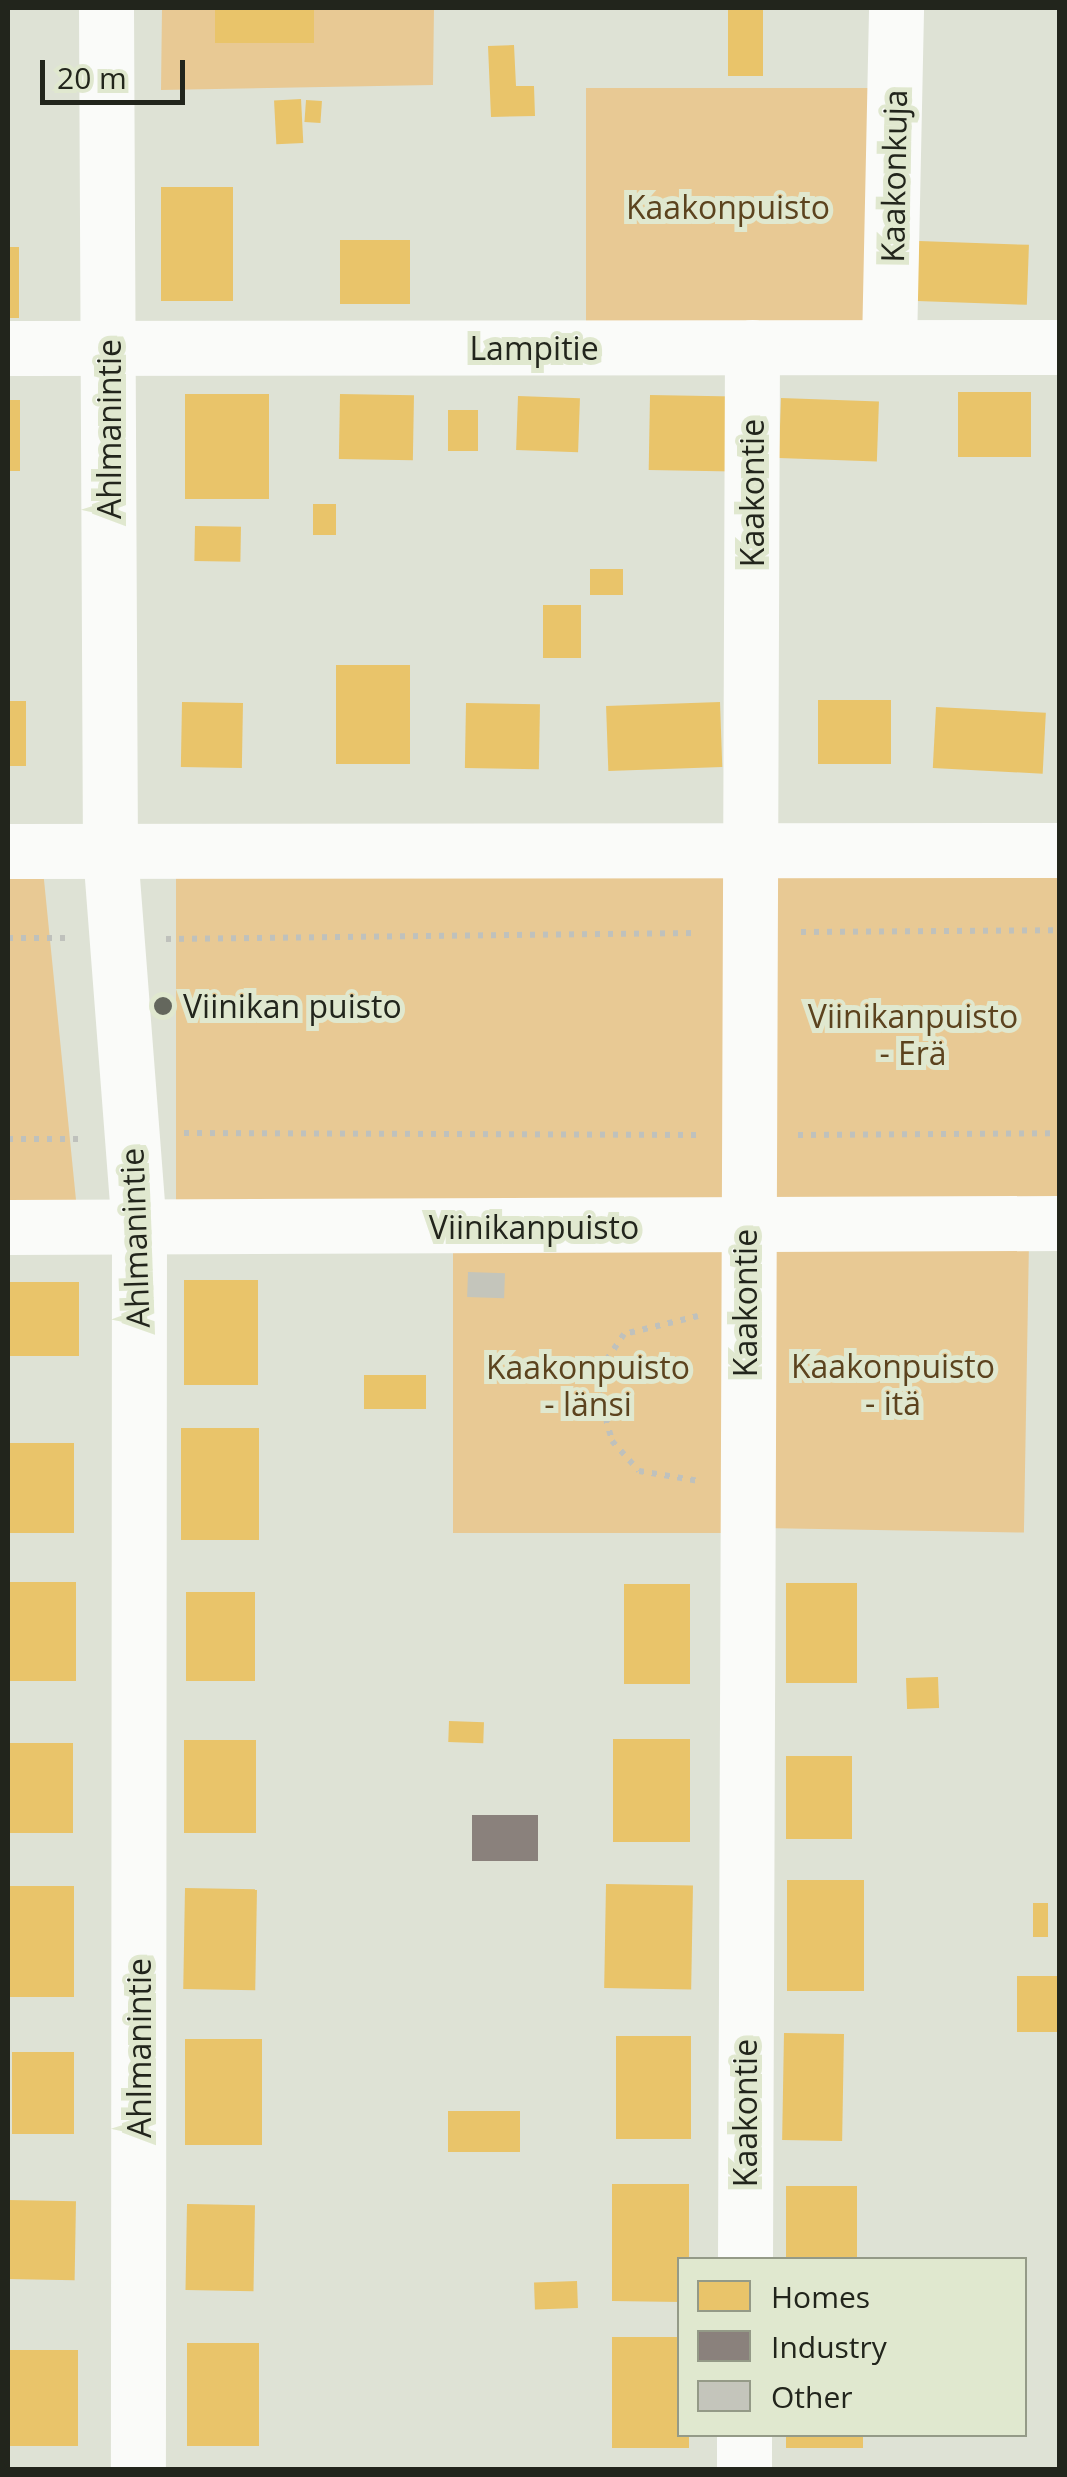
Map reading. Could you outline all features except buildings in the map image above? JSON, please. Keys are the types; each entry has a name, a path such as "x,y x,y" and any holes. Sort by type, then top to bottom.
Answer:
{"street":[{"name":"Ahlmanintie","path":"106,8 110,852 139,1228 138,2470"},
{"name":"Kaakonkuja","path":"889,344 896,8"},
{"name":"Lampitie","path":"8,348 889,344 1060,348"},
{"name":"Kaakontie","path":"744,2257 745,1135 751,851 752,347"},
{"path":"8,850 1060,850"},
{"name":"Viinikanpuisto","path":"8,1227 1060,1223"},
{"path":"744,2437 744,2470"}],"path":[{"path":"8,938 1060,930"},
{"path":"8,1139 216,1129 1060,1134"},
{"path":"745,1312 668,1319 624,1334 608,1358 599,1394 612,1441 640,1471 674,1481 745,1481"}],"green space":[{"path":"162,8 215,8 215,43 314,42 314,8 434,8 433,85 161,90"},
{"name":"Kaakonpuisto","path":"586,88 870,88 870,326 586,326"},
{"path":"8,870 43,870 76,1200 8,1200"},
{"path":"176,872 729,872 729,1200 176,1200"},
{"name":"Viinikanpuisto - Erä","path":"766,872 1059,872 1059,1199 766,1199"},
{"name":"Kaakonpuisto - länsi","path":"453,1239 722,1239 722,1533 453,1533"},
{"name":"Kaakonpuisto - itä","path":"762,1239 1029,1244 1024,1533 757,1528"}],"place":[{"name":"Viinikan puisto","path":"163,1006"}]}
